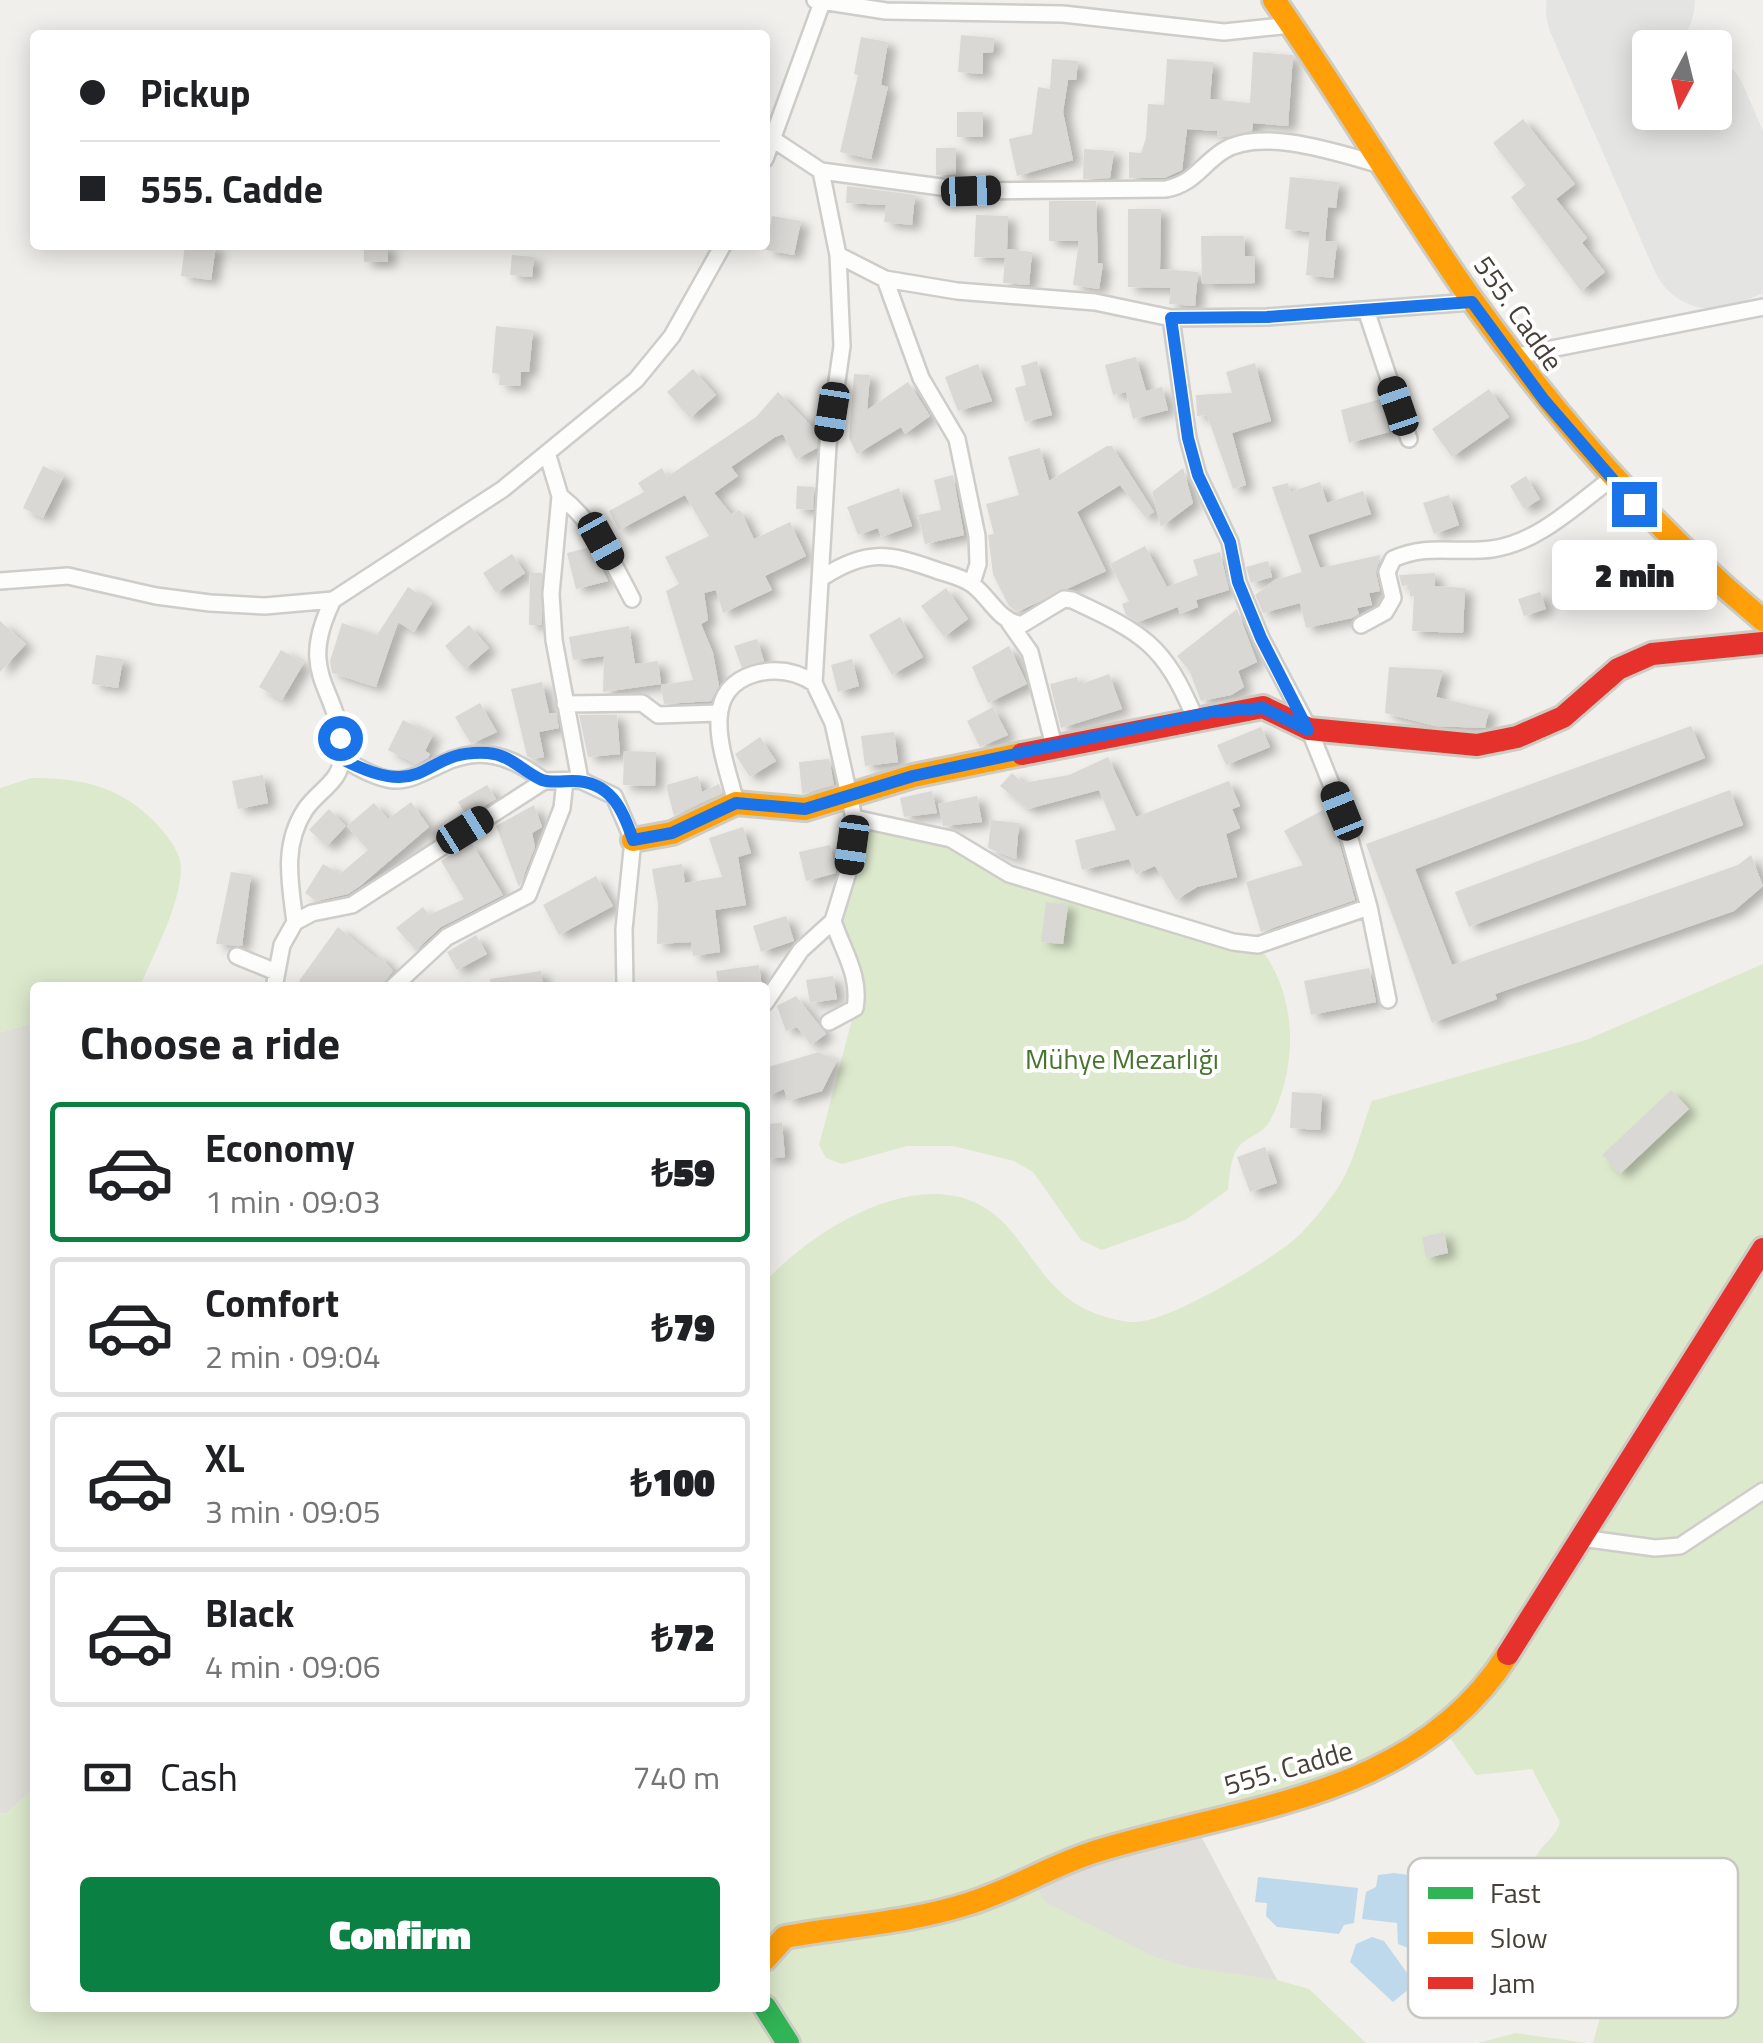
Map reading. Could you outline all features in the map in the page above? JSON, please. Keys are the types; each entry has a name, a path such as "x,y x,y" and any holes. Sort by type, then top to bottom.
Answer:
{"street":[{"name":"555. Cadde","path":"1274,0 1511,356 1611,480 1672,541 1763,620"},
{"path":"770,148 820,1 886,11 1063,14 1224,32 1292,25"},
{"path":"774,140 821,171 971,191 1166,189 1202,174 1224,150 1254,142 1316,148 1382,165"},
{"path":"814,682 828,445 842,346 838,255 821,171"},
{"path":"3,575 68,576 156,596 210,603 265,606 333,600 548,456 636,380 672,336 720,250"},
{"path":"838,255 886,279 957,291 1096,302 1171,318 1472,302"},
{"path":"886,279 922,378 957,439 977,536 978,564 972,584"},
{"path":"1511,356 1763,307"},
{"path":"1366,310 1409,438"},
{"path":"1171,318 1188,438 1198,475 1230,542 1238,582 1261,638 1308,730 1342,811 1370,908 1388,1000"},
{"path":"398,982 448,936 528,895 573,781 551,594 560,496 548,456"},
{"path":"1361,625 1386,612 1393,598 1388,572 1393,559 1415,550 1489,550 1522,542 1611,480"},
{"path":"560,496 580,512 601,541 632,599"},
{"path":"823,577 849,561 874,554 905,559 972,584 1009,622 1030,652 1054,746"},
{"path":"1009,622 1021,625 1035,620 1064,599 1095,610 1160,651 1175,671 1195,718"},
{"path":"295,922 288,857 296,828 307,807 333,783 342,759 332,706 317,672 320,626 333,600"},
{"path":"850,809 913,776 1195,718 1263,708 1308,730 1477,745 1504,740 1562,717 1618,670 1652,654 1763,644"},
{"path":"736,803 720,742 718,713 726,692 741,678 780,671 802,674 814,682 834,722 850,809 848,872 833,922 801,950 770,996"},
{"path":"564,704 648,704 658,715 718,713"},
{"path":"342,759 394,780 422,775 460,756 485,753 507,757 544,781"},
{"path":"237,956 275,980 282,945 295,922 312,913 352,905 544,781 573,781 614,796 633,840 624,929 625,982"},
{"path":"633,840 672,833 736,803 850,809 951,840 1009,874 1233,942 1258,945 1370,908"},
{"path":"829,1022 854,1008 858,993 854,970 833,922"},
{"name":"555. Cadde","path":"770,1954 785,1938 967,1905 1091,1852 1321,1794 1389,1767 1431,1742 1465,1713 1505,1660 1763,1249"},
{"path":"1580,1538 1655,1548 1680,1546 1763,1492"},
{"path":"768,2012 788,2043"}],"shaded area":[{"path":"30,1024 30,1792 6,1814 0,1813 0,1032"},
{"path":"1195,1825 1277,1980 1188,1967 1155,1957 1045,1902 1031,1878"}],"green space":[{"path":"31,778 69,780 103,788 148,815 175,848 181,864 171,915 142,982 30,982 30,1024 0,1032 0,788"},
{"name":"Mühye Mezarlığı","path":"854,818 951,839 987,864 1258,945 1281,985 1290,1030 1289,1054 1286,1077 1270,1121 1237,1149 1228,1190 1185,1220 1102,1250 1081,1240 1033,1172 1014,1161 953,1146 907,1146 842,1164 826,1158 819,1145 855,1008 833,921"},
{"path":"1763,964 1763,2043 1593,2043 1600,2018 1738,2018 1738,1858 1536,1858 1560,1822 1532,1769 1476,1775 1445,1731 1431,1742 1195,1825 1277,1980 1309,1989 1366,2043 0,2043 0,1813 6,1814 30,1792 30,2012 770,2012 770,1277 814,1239 845,1220 911,1196 944,1194 975,1202 1003,1222 1049,1281 1071,1301 1117,1320 1153,1319 1237,1278 1303,1232 1341,1182 1372,1101 1586,1040"},
{"path":"1516,2033 1587,2043 1478,2043"}],"water":[{"path":"1378,1875 1408,1875 1408,1948 1398,1944 1397,1923 1362,1919 1366,1892 1376,1887"},
{"path":"1258,1877 1358,1888 1354,1923 1344,1925 1339,1934 1277,1927 1266,1916 1267,1903 1255,1902"},
{"path":"1372,1937 1384,1941 1408,1974 1408,1990 1393,2002 1350,1962 1356,1944"}],"building":[{"path":"961,35 994,38 993,52 983,53 983,74 958,72"},
{"path":"861,37 888,42 881,85 888,87 871,159 840,152 858,75 854,74"},
{"path":"1253,52 1293,55 1288,126 1253,123 1252,131 1227,137 1217,136 1217,131 1187,129 1182,170 1164,178 1129,178 1129,152 1141,153 1146,138 1148,104 1164,105 1167,59 1213,62 1210,99 1250,103"},
{"path":"1052,59 1078,61 1076,80 1068,80 1063,112 1073,160 1017,176 1009,139 1032,134 1038,87 1050,89"},
{"path":"957,112 983,112 983,137 957,137"},
{"path":"1523,119 1575,184 1556,199 1587,238 1582,243 1605,272 1581,291 1511,197 1526,185 1493,143"},
{"path":"936,148 956,148 956,174 936,175"},
{"path":"1084,149 1114,151 1110,178 1083,179"},
{"path":"1290,177 1339,182 1336,208 1328,207 1325,241 1337,242 1333,278 1306,275 1310,232 1285,229"},
{"path":"847,186 915,195 912,225 884,222 886,205 846,203"},
{"path":"1049,201 1096,201 1098,263 1103,264 1099,289 1073,285 1079,241 1049,241"},
{"path":"1128,209 1161,209 1160,269 1198,272 1195,306 1169,304 1171,288 1128,287"},
{"path":"976,215 1008,216 1007,249 1032,252 1029,285 1003,283 1005,258 974,257"},
{"path":"772,216 801,221 794,255 766,250 770,250"},
{"path":"1201,236 1244,236 1245,256 1254,256 1255,283 1202,284"},
{"path":"184,250 215,250 211,280 181,276"},
{"path":"364,250 388,250 388,262 364,262"},
{"path":"512,255 534,257 532,277 510,275"},
{"path":"496,326 533,330 529,372 521,372 520,386 499,385 500,374 492,373"},
{"path":"1136,357 1146,391 1162,387 1168,410 1133,419 1126,392 1113,395 1105,365"},
{"path":"1037,361 1052,415 1025,422 1015,388 1026,385 1021,366"},
{"path":"1255,363 1271,421 1232,433 1246,485 1233,489 1207,415 1197,416 1196,395 1232,393 1226,372"},
{"path":"978,364 992,401 958,411 945,377"},
{"path":"693,369 716,395 690,418 667,392"},
{"path":"854,374 870,375 867,410 908,382 930,416 905,434 901,427 857,454 849,438"},
{"path":"1489,389 1509,417 1452,457 1432,429"},
{"path":"778,392 816,431 819,429 817,448 796,459 783,434 775,437 731,467 738,476 714,493 731,514 740,510 754,539 790,522 806,556 765,576 772,590 723,613 716,590 704,593 708,620 701,624 713,653 719,686 711,701 664,704 661,685 693,680 666,591 679,584 665,557 709,536 685,495 619,530 609,511 644,492 638,483 662,468 667,477 756,417"},
{"path":"1381,399 1389,432 1349,443 1341,410"},
{"path":"1112,446 1154,512 1145,517 1120,485 1077,512 1106,571 1017,612 1009,606 993,574 988,535 994,534 986,504 1019,495 1008,457 1040,448 1049,481"},
{"path":"43,466 64,476 43,518 23,508"},
{"path":"1183,468 1193,503 1161,527 1152,492"},
{"path":"953,475 964,535 925,544 918,515 941,510 934,480"},
{"path":"1526,476 1540,499 1524,509 1510,486"},
{"path":"1320,482 1327,503 1363,491 1371,514 1308,535 1320,568 1380,555 1376,573 1380,591 1369,593 1372,605 1357,608 1359,614 1352,618 1306,628 1300,603 1263,613 1255,595 1275,580 1302,572 1272,487 1288,483 1290,492"},
{"path":"797,486 814,487 813,510 796,509"},
{"path":"899,488 912,526 881,537 878,528 858,535 847,507"},
{"path":"1449,495 1459,525 1434,534 1423,503"},
{"path":"1145,546 1167,587 1198,575 1193,560 1220,552 1229,590 1196,600 1198,607 1180,614 1178,607 1138,622 1126,615 1122,604 1129,601 1110,564"},
{"path":"591,547 608,581 576,589 567,553"},
{"path":"512,554 525,573 496,593 483,573"},
{"path":"1268,561 1272,577 1251,583 1246,567"},
{"path":"530,573 542,573 542,625 529,625"},
{"path":"1435,573 1435,586 1465,588 1463,633 1412,631 1414,596 1410,596 1409,585 1402,586 1399,575"},
{"path":"408,587 432,603 414,632 398,622 376,687 332,673 330,661 342,623 377,635"},
{"path":"946,588 968,619 944,637 921,606"},
{"path":"1540,592 1546,609 1524,616 1518,599"},
{"path":"1237,609 1257,662 1238,671 1244,687 1231,695 1201,701 1189,670 1177,656"},
{"path":"900,617 923,657 892,675 869,635"},
{"path":"0,621 26,644 0,672"},
{"path":"469,625 489,648 465,669 445,646"},
{"path":"629,626 635,664 658,661 661,684 603,692 604,656 573,660 569,637"},
{"path":"757,639 764,661 742,668 734,646"},
{"path":"1009,646 1027,684 988,703 972,667"},
{"path":"281,650 304,663 282,700 259,687"},
{"path":"96,655 123,659 118,688 92,684"},
{"path":"852,659 859,686 838,692 831,665"},
{"path":"1389,667 1443,670 1436,697 1489,710 1485,728 1435,726 1385,713"},
{"path":"1109,674 1122,709 1061,728 1050,684 1077,677 1079,685"},
{"path":"542,682 549,713 556,713 559,728 539,732 544,757 532,759 527,756 511,689"},
{"path":"480,703 497,732 471,744 455,717"},
{"path":"993,707 1008,735 980,747 967,721"},
{"path":"579,715 617,715 620,754 588,757"},
{"path":"403,720 433,735 425,751 430,754 428,758 416,764 388,750"},
{"path":"1691,726 1705,758 1415,869 1452,965 1738,865 1751,855 1763,886 1734,911 1495,994 1497,999 1432,1023 1366,844"},
{"path":"1261,727 1270,747 1226,765 1217,745"},
{"path":"894,732 898,762 865,766 861,736"},
{"path":"760,737 776,761 750,777 735,754"},
{"path":"624,751 656,752 655,786 623,785"},
{"path":"1108,757 1136,817 1229,781 1240,806 1232,809 1240,828 1226,834 1237,877 1197,887 1176,900 1155,866 1136,874 1129,859 1082,870 1075,840 1116,830 1099,790 1028,809 1000,786 1012,773 1023,783 1069,775"},
{"path":"829,759 834,785 802,794 799,762"},
{"path":"263,775 268,803 238,809 232,781"},
{"path":"698,776 702,792 719,784 722,793 674,816 666,785"},
{"path":"487,785 496,799 467,817 458,802"},
{"path":"1730,790 1743,825 1469,927 1455,892"},
{"path":"932,791 937,813 904,817 900,798"},
{"path":"977,796 982,822 943,826 938,804"},
{"path":"411,802 429,827 348,894 316,901 305,893 323,864 340,874 368,850 347,826 374,803 388,819"},
{"path":"534,805 542,827 532,833 535,847 519,887 496,826"},
{"path":"329,809 346,826 327,846 309,830"},
{"path":"1323,810 1337,835 1355,900 1261,932 1246,882 1303,865 1284,831"},
{"path":"991,820 1019,823 1016,859 988,848"},
{"path":"743,827 751,853 738,857 746,905 715,910 720,952 693,956 691,942 657,944 658,904 652,869 682,864 685,883 722,877 709,838"},
{"path":"471,842 503,895 441,927 416,950 396,928 423,907 429,915 464,899 441,861"},
{"path":"830,845 836,873 806,881 799,852"},
{"path":"231,872 251,875 242,946 216,944"},
{"path":"596,876 613,906 559,935 543,905"},
{"path":"1046,902 1068,905 1063,944 1041,942"},
{"path":"786,916 794,941 761,952 753,926"},
{"path":"338,927 376,958 379,955 393,971 385,982 299,981"},
{"path":"476,935 487,954 457,970 447,952"},
{"path":"759,965 761,982 718,982 716,971"},
{"path":"1369,968 1376,1002 1311,1015 1304,981"},
{"path":"541,971 542,982 490,982 490,979"},
{"path":"833,976 837,999 810,1003 806,980"},
{"path":"796,996 826,1034 811,1045 797,1027 786,1031 777,1006"},
{"path":"819,1052 837,1061 822,1091 788,1101 784,1089 770,1095 770,1067"},
{"path":"1671,1090 1689,1109 1620,1174 1602,1155"},
{"path":"1292,1092 1322,1094 1320,1130 1290,1128"},
{"path":"782,1123 785,1157 770,1158 770,1124"},
{"path":"1265,1147 1277,1183 1250,1192 1237,1157"},
{"path":"1444,1232 1448,1253 1426,1258 1422,1237"}],"runway":[{"path":"1631,0 1610,9 1632,60"},
{"path":"1663,130 1713,245 1738,234 1693,130"}],"traffic: fast":[{"path":"768,2012 788,2043"}],"traffic: slow":[{"path":"1274,0 1442,257 1534,382 1642,507 1763,620"},
{"path":"633,840 672,833 736,803 805,809 913,776 1022,754"},
{"path":"770,1954 785,1937 942,1911 981,1900 1097,1851 1324,1790 1377,1768 1426,1739 1470,1702 1508,1654"}],"traffic: jam":[{"path":"1022,754 1263,707 1309,729 1477,745 1517,737 1563,717 1618,669 1652,654 1763,643"},
{"path":"1508,1654 1763,1249"}],"route":[{"path":"340,738 342,759 373,775 394,780 422,775 460,756 485,753 507,757 544,781 580,780 598,786 614,796 633,840 672,833 736,803 805,809 846,800 913,776 1212,712 1263,708 1285,715 1308,730 1261,638 1238,582 1230,542 1198,475 1188,438 1171,318 1267,317 1472,302 1544,400 1634,504"}]}
